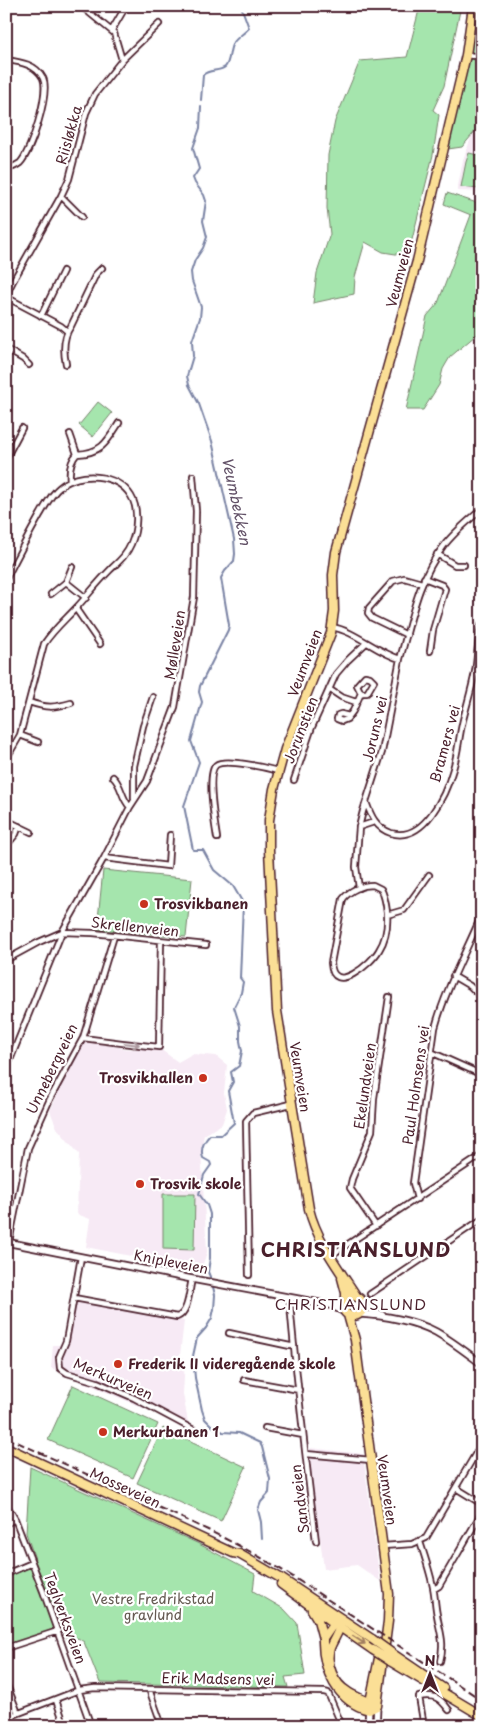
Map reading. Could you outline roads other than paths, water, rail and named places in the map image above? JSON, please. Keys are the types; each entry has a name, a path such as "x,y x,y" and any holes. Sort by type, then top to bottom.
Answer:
{"main road":[{"name":"Veumveien","path":"357,1297 330,1256 311,1218 277,1011 269,850 270,808 278,771 294,726 326,649 332,627 334,566 338,543 408,295 442,161 466,55 473,6"},
{"name":"Veumveien","path":"340,1271 345,1286 345,1301"},
{"path":"350,1297 357,1297 361,1299 364,1305 359,1315 347,1314 345,1301 350,1297"},
{"name":"Veumveien","path":"347,1314 355,1340 383,1546 389,1603 384,1643"},
{"name":"Veumveien","path":"355,1340 359,1315"},
{"name":"Mosseveien","path":"6,1447 233,1553 239,1554 282,1579 372,1639 392,1658"},
{"name":"Mosseveien","path":"233,1553 236,1557 279,1582 341,1629 373,1650 392,1658"},
{"path":"309,1606 318,1620 323,1639 325,1664 333,1682 348,1700 361,1708 372,1706"},
{"path":"323,1639 334,1623 341,1619 341,1629 330,1650 329,1666 342,1688 372,1706"},
{"path":"356,1696 366,1691 374,1676 384,1643"},
{"path":"372,1706 384,1643"},
{"path":"392,1658 476,1710 480,1715"},
{"path":"372,1706 374,1676"}],"street":[{"path":"81,6 112,30 116,37 122,60"},
{"path":"112,30 126,6"},
{"name":"Riisløkka","path":"6,296 61,196 74,162 83,123 90,103 99,88 122,60 159,24"},
{"path":"466,55 482,57"},
{"path":"6,60 20,62 34,68 43,79 45,92 36,127 24,158 17,165 6,169"},
{"path":"61,196 82,217"},
{"path":"66,364 63,350 67,331 96,274 102,268"},
{"path":"41,316 63,270"},
{"path":"6,296 67,331"},
{"path":"6,349 24,359 29,365"},
{"path":"70,480 72,464 77,454 98,450 106,444 120,423"},
{"path":"6,458 22,428"},
{"path":"70,434 77,454"},
{"path":"6,579 27,537 51,496 58,488 70,480 97,476 112,481 130,494 136,516 131,543 122,559 52,631 44,644 20,735 6,759"},
{"name":"Mølleveien","path":"6,1070 62,932 104,858 130,807 147,780 175,707 194,598 196,511 194,476"},
{"name":"Joruns vei","path":"359,888 356,867 362,811 382,752 400,659 423,580 438,554 449,540 482,509"},
{"path":"438,554 455,565 464,565"},
{"path":"51,594 66,582 72,567"},
{"path":"407,635 372,618 368,613 369,608 393,581 404,578 442,585 445,589 433,630 430,652"},
{"path":"66,582 86,598"},
{"path":"76,608 100,644"},
{"name":"Bramers vei","path":"374,822 385,831 397,835 414,831 425,822 443,794 456,759 475,673 482,623"},
{"path":"332,627 347,632 390,656 400,659"},
{"name":"Jorunstien","path":"294,780 306,743 340,668 366,643"},
{"name":"Jorunstien","path":"329,689 341,697 356,702"},
{"path":"349,716 361,693"},
{"path":"134,801 134,766 142,726 153,698"},
{"path":"29,702 45,707 71,703"},
{"path":"20,735 38,742"},
{"path":"217,838 211,788 215,765 229,762 278,771"},
{"path":"113,777 119,782 123,798 130,807"},
{"path":"359,827 374,822 366,802"},
{"path":"6,820 31,832"},
{"path":"6,846 16,834 19,826"},
{"path":"104,858 168,866 170,835"},
{"path":"387,915 404,910 429,875"},
{"path":"370,885 376,886 381,889 385,897 387,915 384,939 374,956 355,974 345,977 336,975 331,967 331,958 342,903 348,894 359,888 370,885"},
{"name":"Paul Holmsens vei","path":"417,1199 413,1183 431,1052 439,1012 482,914"},
{"path":"6,960 62,932"},
{"name":"Skrellenveien","path":"62,932 206,945"},
{"name":"Unnebergveien","path":"8,1242 28,1148 50,1099 83,1038 114,936"},
{"path":"83,1038 159,1047 160,941"},
{"path":"454,976 470,986 482,998"},
{"name":"Ekelundveien","path":"376,1226 350,1188 372,1132 374,1098 389,997"},
{"path":"431,1052 478,1073"},
{"path":"248,1275 246,1120 253,1113 292,1104"},
{"path":"330,1256 482,1155"},
{"path":"6,1208 15,1210"},
{"path":"370,1294 482,1219"},
{"name":"Knipleveien","path":"8,1242 330,1305 347,1314"},
{"name":"Merkurveien","path":"81,1257 66,1340 59,1357 59,1364 62,1369 134,1398 194,1430"},
{"path":"74,1298 177,1317 185,1311 192,1279"},
{"name":"Sandveien","path":"292,1299 290,1304 294,1345 316,1541"},
{"name":"Knipleveien","path":"330,1305 345,1301"},
{"path":"364,1305 386,1317"},
{"path":"359,1315 386,1317 435,1331 482,1364"},
{"path":"229,1333 290,1346 294,1345"},
{"path":"244,1380 299,1390"},
{"path":"265,1428 303,1435"},
{"path":"383,1546 420,1542 426,1538 482,1443"},
{"name":"Sandveien","path":"306,1454 371,1460"},
{"path":"456,1488 482,1504"},
{"name":"Teglverksveien","path":"6,1504 15,1519 32,1563 91,1726"},
{"path":"434,1589 439,1586 482,1512"},
{"path":"6,1524 15,1519"},
{"path":"420,1542 429,1567 443,1641 440,1661"},
{"path":"6,1574 32,1563"},
{"path":"6,1648 58,1631"},
{"path":"6,1683 18,1713"},
{"name":"Erik Madsens vei","path":"6,1718 79,1690 95,1688 324,1692 328,1693 342,1726"},
{"path":"149,1689 162,1726"},
{"path":"424,1726 419,1697 436,1697 449,1710"},
{"path":"56,1700 64,1724"},
{"path":"368,1726 372,1706"},
{"path":"372,1706 376,1726"}],"waterway":[{"name":"Veumbekken","path":"201,100 203,75 225,67 234,42 249,28 241,6"},
{"name":"Veumbekken","path":"201,106 200,128 193,148 199,169 193,178 206,201 203,221 207,237 191,272 192,281 201,307 200,318 192,341 193,356 187,376 212,441 234,539 235,554 234,561 221,578 229,625 200,686 199,692 202,702 191,741 199,762 184,806 193,850 203,850 214,870 233,886 243,903 240,978 243,982 241,993 234,1007 240,1026 242,1051 239,1066 231,1072 233,1082 228,1091 234,1123 221,1135 210,1135 202,1149 203,1158 210,1162 211,1165 204,1175 199,1194 207,1205 210,1214 210,1258 208,1272 215,1295 212,1318 197,1338 193,1356 195,1378 205,1419 212,1426 223,1432 239,1433 260,1443 262,1447 270,1479 269,1493 261,1502 258,1510 262,1539"}],"railway":[{"path":"6,1437 210,1531 253,1553 287,1573 482,1700"}],"place":[{"name":"Trosvikbanen","path":"144,904"},
{"name":"Trosvikhallen","path":"203,1078"},
{"name":"Trosvik skole","path":"140,1184"},
{"name":"Frederik II videregående skole","path":"118,1364"},
{"name":"Merkurbanen 1","path":"103,1432"}],"district":[{"name":"CHRISTIANSLUND","path":"356,1250"},
{"name":"CHRISTIANSLUND","path":"351,1305"}],"park label":[{"name":"Vestre Fredrikstad gravlund","path":"153,1608"}]}
